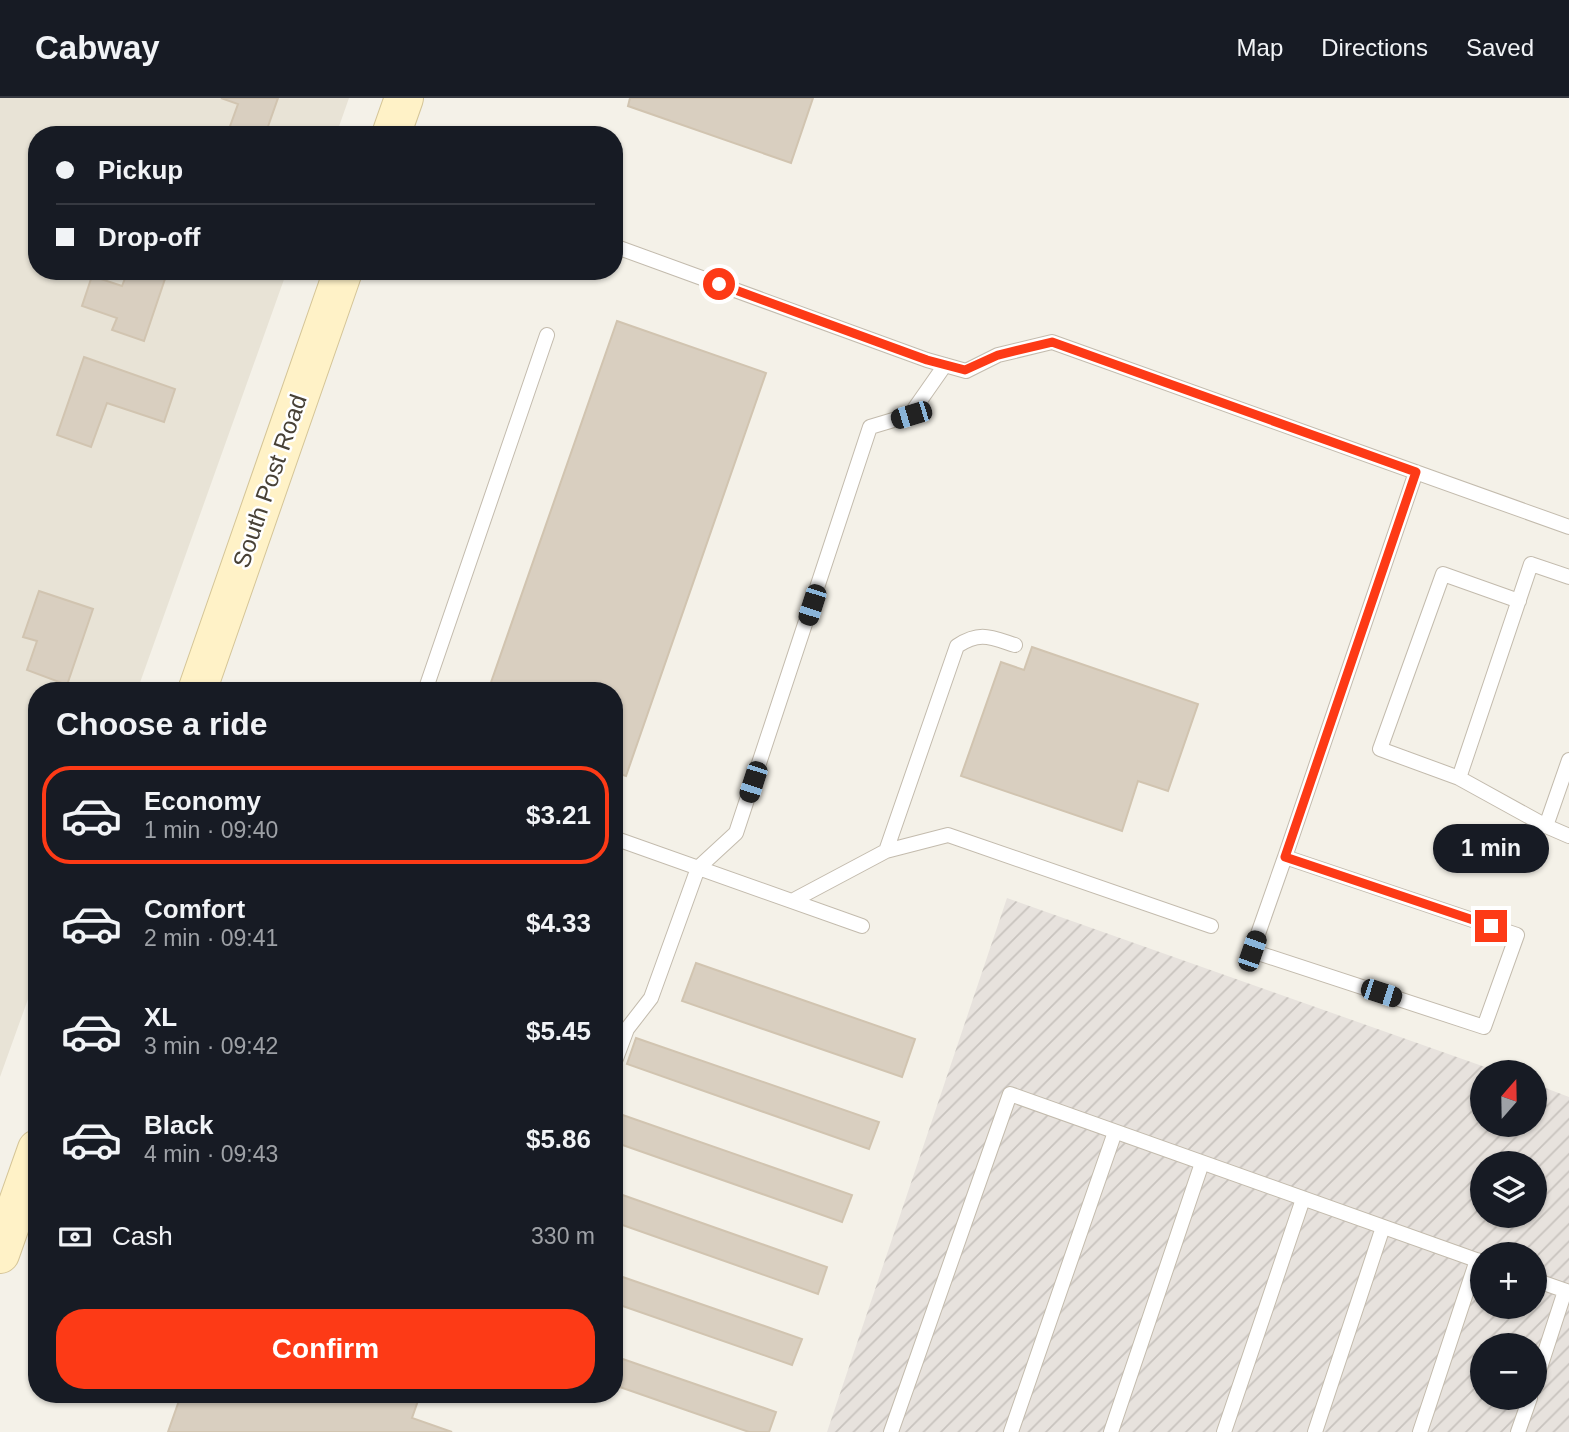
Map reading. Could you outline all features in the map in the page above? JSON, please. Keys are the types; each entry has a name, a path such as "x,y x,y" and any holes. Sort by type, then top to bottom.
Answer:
{"main road":[{"path":"394,126 404,98"},
{"name":"South Post Road","path":"200,682 340,280"},
{"path":"0,1254 28,1175"}],"lane":[{"path":"623,249 965,370 998,355 1052,342 1569,527"},
{"path":"428,682 547,335"},
{"path":"623,1040 627,1029 651,998 698,868 736,833 870,427 911,415 945,365"},
{"path":"1285,857 1517,935 1484,1027 1252,951 1416,472"},
{"path":"1459,778 1531,564 1569,577"},
{"path":"1519,601 1443,574 1380,749 1459,778 1569,836"},
{"path":"886,851 957,646 968,638 985,635 1015,645"},
{"path":"1546,825 1569,760"},
{"path":"792,901 886,851 948,835 1211,926"},
{"path":"623,841 862,926"},
{"path":"891,1432 1010,1094 1470,1257"},
{"path":"1012,1432 1115,1132"},
{"path":"1111,1432 1202,1163"},
{"path":"1224,1432 1303,1199"},
{"path":"1315,1432 1383,1227"},
{"path":"1547,1284 1567,1292 1547,1349"},
{"path":"1420,1432 1470,1290"},
{"path":"1518,1432 1526,1410"}],"shaded area":[{"path":"0,98 349,98 339,126 28,126 28,280 284,280 140,682 28,682 28,999 0,1077"},
{"path":"1007,898 1470,1062 1470,1138 1547,1138 1547,1089 1569,1097 1569,1432 827,1432"}],"building":[{"path":"221,98 278,98 268,126 230,126 238,104"},
{"path":"630,98 813,98 791,163 628,106"},
{"path":"91,280 104,280 122,286 124,280 165,280 144,341 112,330 117,318 82,306"},
{"path":"617,321 766,373 626,776 623,775 623,682 491,682"},
{"path":"84,357 175,389 164,422 107,403 91,447 57,435"},
{"path":"39,591 93,609 68,682 59,682 27,670 37,641 23,637"},
{"path":"1032,647 1198,704 1168,791 1138,781 1122,831 961,776 1001,662 1024,670"},
{"path":"696,963 915,1039 902,1077 682,1001"},
{"path":"636,1038 879,1122 869,1149 627,1064"},
{"path":"623,1115 852,1195 842,1222 623,1145"},
{"path":"623,1195 827,1267 818,1294 623,1225"},
{"path":"623,1277 802,1339 792,1365 623,1306"},
{"path":"623,1359 776,1412 769,1432 749,1432 623,1388"},
{"path":"178,1403 417,1403 412,1418 452,1432 168,1432"}],"route":[{"path":"719,284 927,360 965,370 998,355 1052,342 1416,472 1285,857 1491,926"}]}
